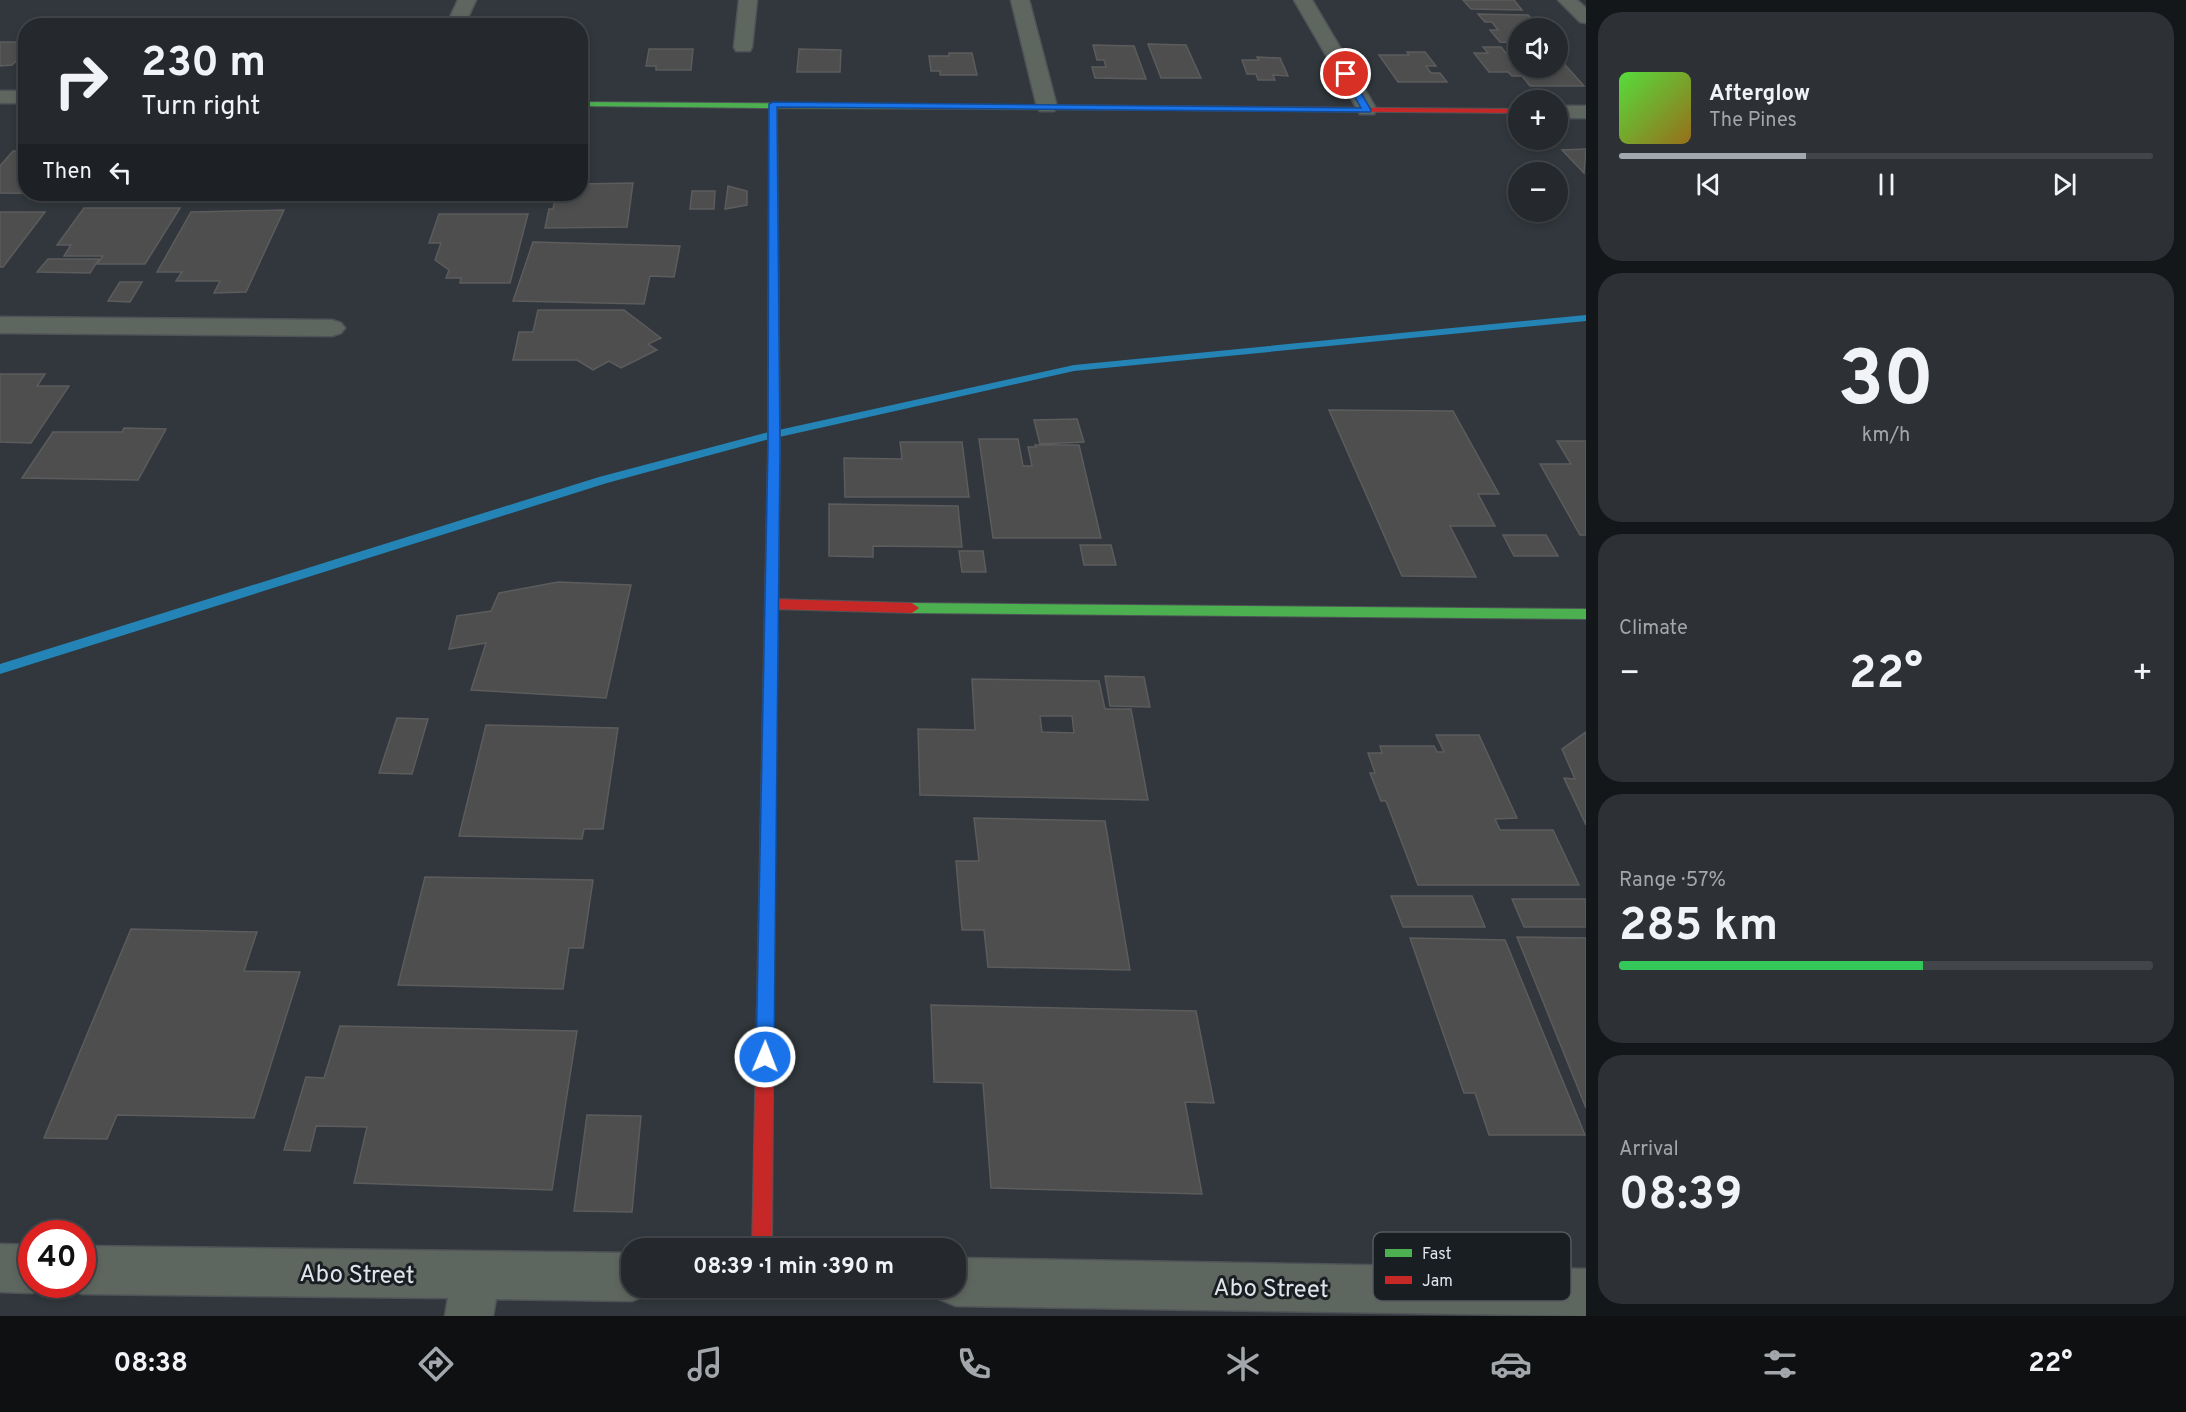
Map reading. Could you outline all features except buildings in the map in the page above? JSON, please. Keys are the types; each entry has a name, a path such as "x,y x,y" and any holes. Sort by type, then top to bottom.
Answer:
{"street":[{"path":"459,18 467,0"},
{"path":"743,47 748,0"},
{"path":"1020,0 1047,107"},
{"path":"1303,0 1367,110"},
{"path":"1567,0 1586,18"},
{"path":"0,97 18,97"},
{"path":"588,104 1508,111"},
{"path":"762,1238 774,447 773,104"},
{"path":"1568,112 1586,112"},
{"path":"0,325 332,328"},
{"path":"771,604 934,608 1586,614"},
{"path":"0,1268 18,1269"},
{"name":"Abo Street","path":"96,1271 472,1296 621,1278"},
{"name":"Abo Street","path":"966,1282 1373,1289"},
{"name":"Abo Street","path":"1571,1293 1586,1293"}],"waterway":[{"path":"0,669 603,480 765,437 1074,368 1586,318"}],"traffic: fast":[{"path":"588,104 1159,108"},
{"path":"766,950 774,447 773,104"},
{"path":"912,608 1586,614"}],"traffic: jam":[{"path":"1159,108 1508,111"},
{"path":"771,604 912,608"},
{"path":"762,1238 766,950"}],"route":[{"path":"765,1057 774,447 773,104 1367,110 1346,74"}]}
